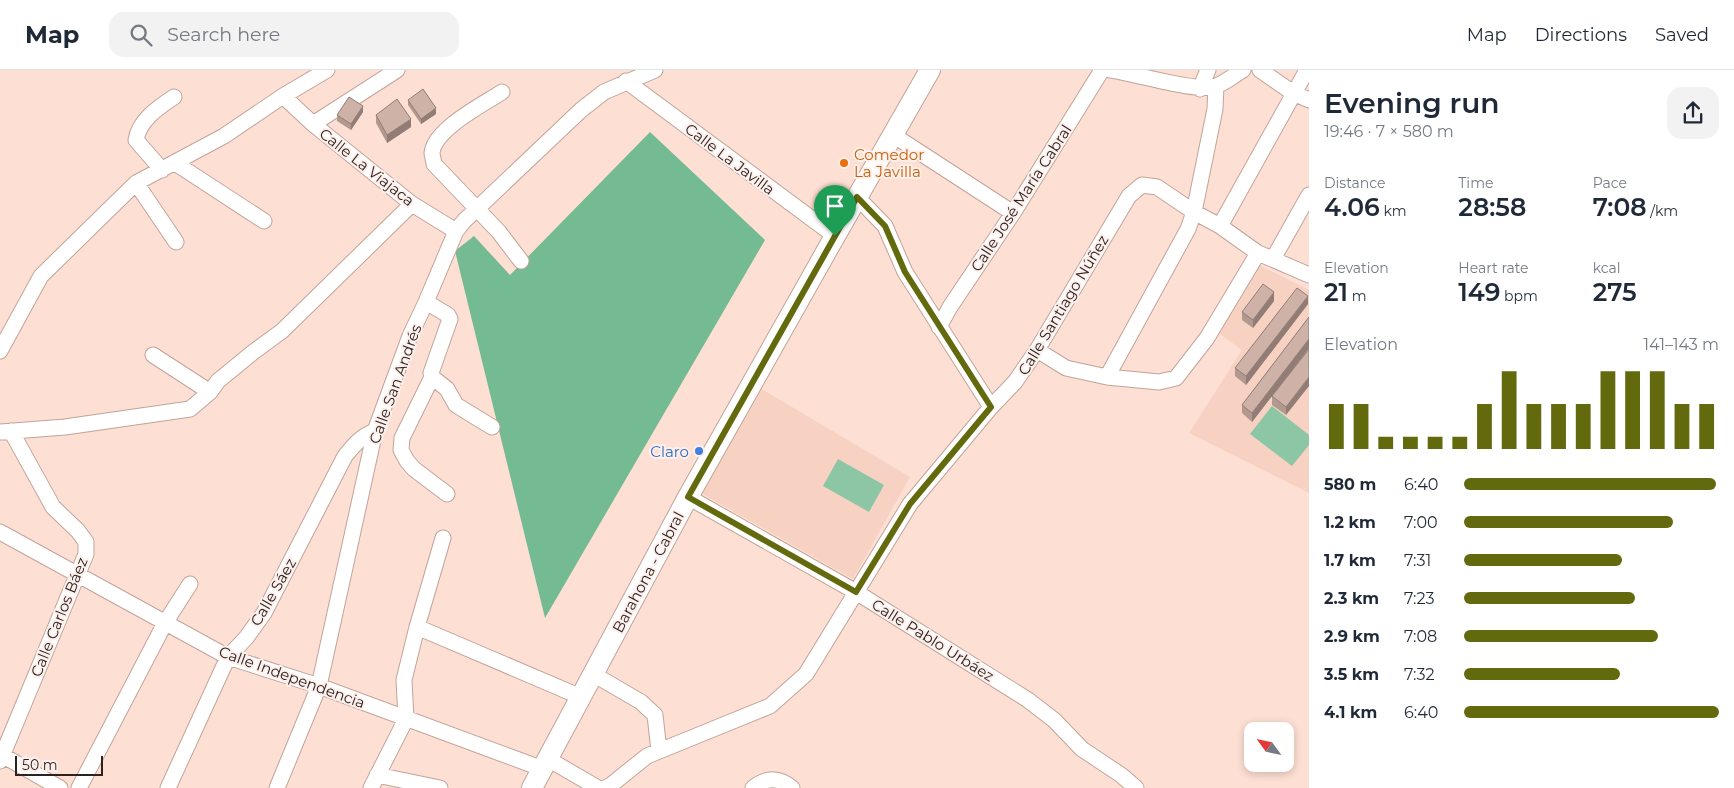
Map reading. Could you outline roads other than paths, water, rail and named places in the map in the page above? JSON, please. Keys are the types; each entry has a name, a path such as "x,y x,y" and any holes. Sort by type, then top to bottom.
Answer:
{"main road":[{"name":"Barahona - Cabral","path":"532,788 688,497 893,135 924,72"}],"street":[{"path":"0,351 41,276 136,183 224,136 283,96 327,70"},
{"path":"313,124 397,70"},
{"name":"Calle San Andrés","path":"277,788 319,686 375,431 410,336 456,231 476,208 581,110 604,92 655,70"},
{"name":"Calle José María Cabral","path":"939,327 1102,70"},
{"path":"1110,70 1129,72 1200,88 1216,86 1243,70"},
{"path":"1200,88 1208,70"},
{"path":"1260,70 1294,93 1309,100"},
{"path":"1220,226 1307,70"},
{"name":"Calle La Javilla","path":"626,82 835,236"},
{"path":"1107,377 1188,229 1194,212 1215,109 1216,86"},
{"path":"502,92 446,129 436,141 432,152 434,164 499,232 521,261"},
{"path":"174,96 154,111 137,131 136,140 168,166 264,221"},
{"name":"Calle La Viajaca","path":"283,96 313,124 412,204 456,231"},
{"path":"893,135 1013,213"},
{"path":"136,183 176,242"},
{"name":"Calle Santiago Núñez","path":"605,788 647,756 770,706 806,674 910,504 991,407 1016,382 1129,196 1142,185 1157,187 1194,212"},
{"path":"1273,259 1309,195"},
{"path":"857,197 885,226 905,272 991,407"},
{"path":"6,432 65,427 190,409 210,392 218,381 282,330 412,204"},
{"path":"1194,212 1220,226 1258,252 1309,275"},
{"path":"1037,350 1066,368 1107,377 1159,382 1176,378 1207,338 1258,252"},
{"path":"426,302 448,315 450,319 431,373 432,377 402,438 401,450 406,461 447,494"},
{"path":"153,355 210,392"},
{"path":"432,377 447,389 456,405 492,427"},
{"name":"Calle Sáez","path":"168,788 228,657 246,638 264,613 345,456 357,441 375,431"},
{"name":"Calle Carlos Báez","path":"1,757 86,554 86,542 78,531 53,507 6,432"},
{"name":"Calle Pablo Urbáez","path":"688,497 856,592 1028,700 1054,720 1082,749 1121,775 1136,788"},
{"name":"Calle Independencia","path":"0,532 77,576 228,657 319,686 406,719 545,764"},
{"path":"440,788 374,781 406,719 404,680 417,627 443,538"},
{"path":"79,788 165,623 190,584"},
{"path":"417,627 581,697"},
{"path":"593,674 641,702 655,715 658,751"},
{"path":"1,757 60,788"},
{"path":"545,764 598,788"},
{"path":"752,788 767,779 777,779 792,788"}],"place":[{"name":"Comedor La Javilla","path":"844,163"},
{"name":"Claro","path":"699,451"}]}
